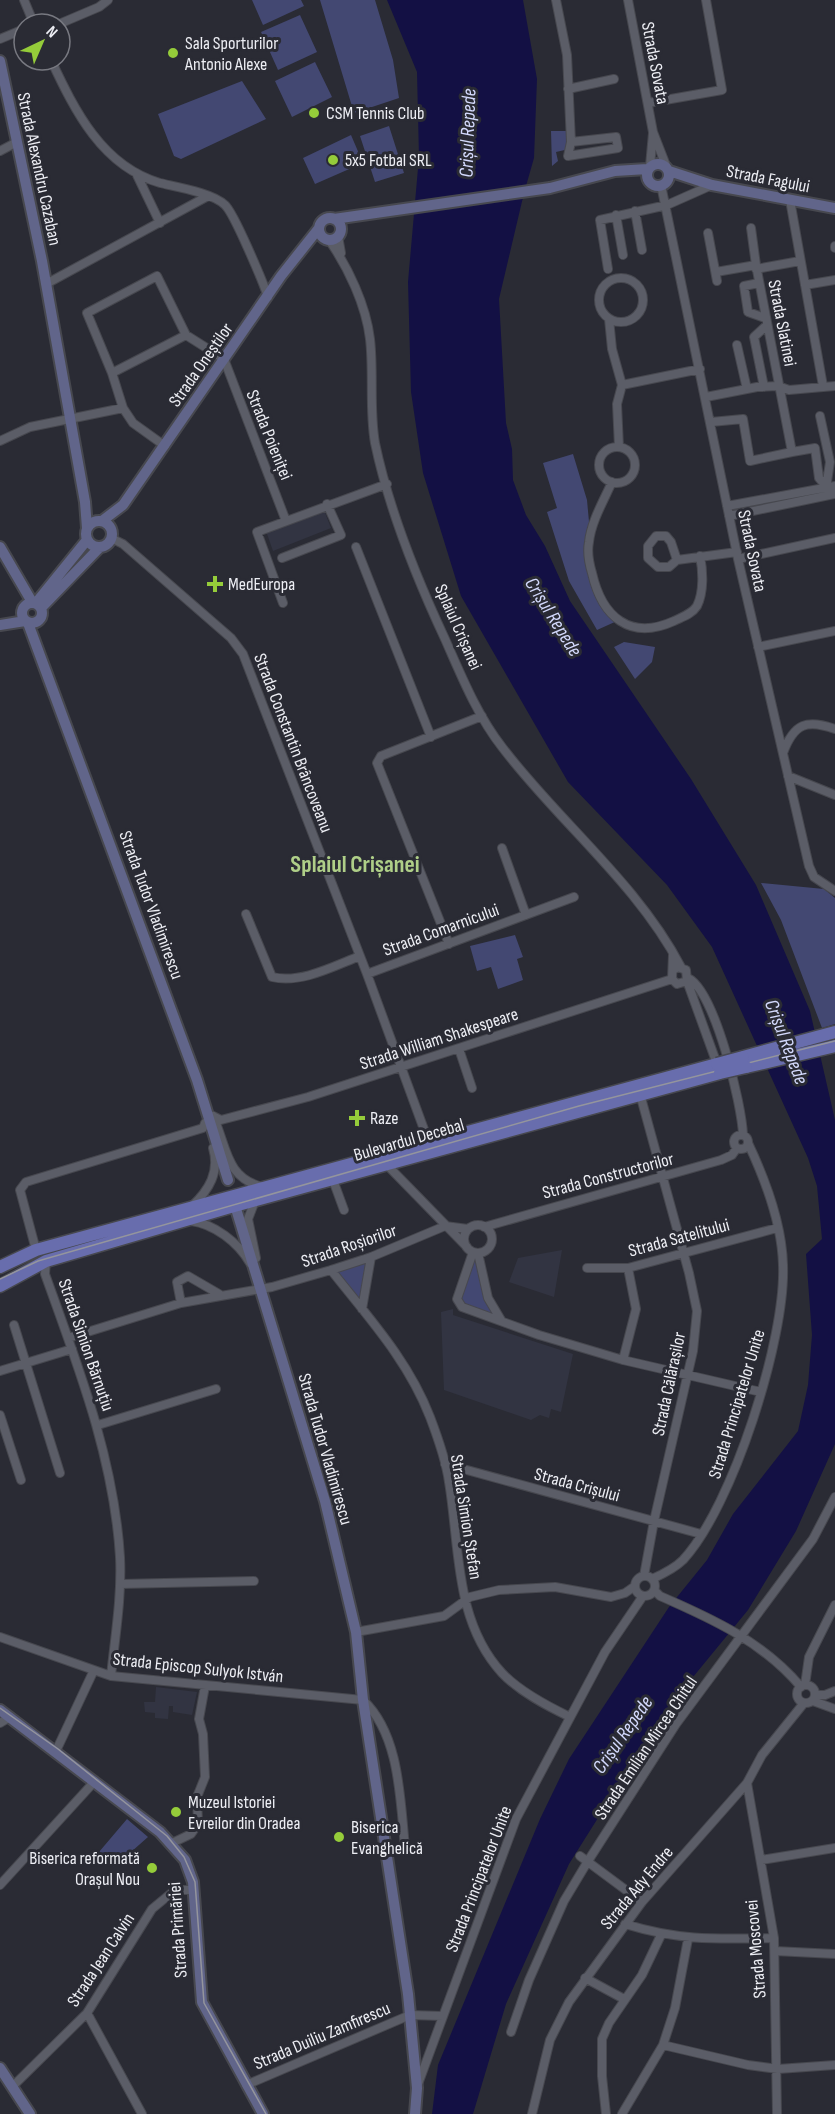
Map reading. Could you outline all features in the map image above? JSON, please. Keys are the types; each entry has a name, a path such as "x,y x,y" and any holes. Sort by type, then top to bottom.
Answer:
{"main road":[{"name":"Bulevardul Decebal","path":"0,1267 36,1250 255,1201 640,1094 831,1033"},
{"name":"Bulevardul Decebal","path":"0,1286 41,1263 267,1188 429,1143 718,1069 832,1047"}],"street":[{"path":"72,18 99,7 108,0"},
{"path":"556,0 567,55 571,142 568,156 618,148 616,137 571,142"},
{"name":"Strada Sovata","path":"628,0 653,132 666,176 667,205 729,516 758,647 809,866 814,877 835,891"},
{"path":"648,103 722,90 706,0"},
{"name":"Strada Alexandru Cazaban","path":"0,61 46,284 85,502 87,528"},
{"path":"57,72 71,103 90,130 117,160 136,173 208,196 226,205 268,297"},
{"path":"568,89 614,79"},
{"name":"Strada Sovata","path":"648,172 653,132"},
{"path":"0,151 17,142"},
{"name":"Strada Fagului","path":"648,172 662,165 666,176"},
{"name":"Strada Fagului","path":"366,213 550,188 599,175 628,171 697,180 712,185 835,208"},
{"path":"136,173 160,223"},
{"path":"695,192 697,180"},
{"path":"608,269 599,222 602,218 667,205 712,185"},
{"name":"Strada Alexandru Cazaban","path":"46,284 208,196"},
{"path":"790,200 822,386"},
{"path":"635,211 642,250"},
{"path":"330,234 325,219 366,213"},
{"path":"330,234 366,213"},
{"path":"616,216 623,255"},
{"path":"330,234 340,224 334,219"},
{"name":"Strada Slatinei","path":"751,228 756,267 792,452"},
{"path":"708,233 717,281"},
{"name":"Strada Oneștilor","path":"112,536 123,505 268,297 307,244 330,234"},
{"name":"Splaiul Crișanei","path":"330,234 370,339 375,442 393,511 444,638 482,716 501,746 555,811 627,889 672,950 677,969 672,979 685,981"},
{"path":"716,272 800,261"},
{"path":"165,446 133,423 123,408 112,373 87,313 157,276 186,335 224,359"},
{"path":"609,319 623,323 637,317 644,304 641,289 636,283 630,280 615,279 603,287 599,301 603,314 609,319 612,349 622,384 617,404 619,447"},
{"path":"805,285 835,280"},
{"path":"759,283 744,286 748,312 766,321 754,337 764,387"},
{"path":"112,373 186,335"},
{"path":"737,345 747,389"},
{"name":"Strada Poieniței","path":"224,359 286,521"},
{"path":"622,384 700,369"},
{"path":"706,397 764,387 778,386 789,390 835,386"},
{"path":"0,441 30,427 123,408"},
{"path":"820,416 830,462 826,486"},
{"path":"711,422 743,419 750,461 815,448 819,477 832,495 729,516"},
{"path":"619,447 629,451 635,464 628,479 612,482 603,476 600,459 605,451 619,447"},
{"path":"612,482 589,540 588,558 595,587 606,610 617,621 636,628 658,628 689,614 696,608 700,598 700,556"},
{"path":"283,603 257,532 327,504 387,484"},
{"path":"727,506 835,486"},
{"name":"Strada Alexandru Cazaban","path":"85,502 101,521"},
{"path":"282,558 341,535 327,504"},
{"name":"Strada Oneștilor","path":"101,521 123,505"},
{"path":"0,620 31,612 87,540 87,528 92,522 101,521 109,526 112,536 107,544 100,547 31,612 0,625"},
{"path":"676,560 669,538 660,535 651,539 647,552 653,565 669,567 676,560 700,556 738,555 835,538"},
{"name":"Strada Constantin Brâncoveanu","path":"112,536 225,632 243,654 367,974 429,1143"},
{"path":"87,540 92,546 100,547"},
{"name":"Strada Tudor Vladimirescu","path":"0,547 31,612 37,643 205,1106 228,1180"},
{"path":"356,547 431,737"},
{"path":"758,647 835,631"},
{"path":"449,944 380,771 379,759 482,716"},
{"path":"783,754 794,733 807,724 815,722 835,729"},
{"path":"788,776 835,795"},
{"name":"Strada Comarnicului","path":"502,848 526,915"},
{"name":"Strada Comarnicului","path":"367,974 574,897"},
{"path":"246,914 266,968 272,977 280,979 318,973 360,956"},
{"name":"Splaiul Crișanei","path":"677,969 686,970 685,981 698,1006 718,1069"},
{"name":"Strada William Shakespeare","path":"220,1123 459,1049 672,979"},
{"name":"Strada Principatelor Unite","path":"635,1586 637,1580 648,1578 682,1560 711,1522 726,1492 761,1392 780,1315 783,1292 783,1262 777,1228 764,1182 745,1139 741,1110 717,1024 700,987 685,981"},
{"path":"459,1049 472,1088"},
{"name":"Strada Călărașilor","path":"640,1094 697,1311 688,1375 654,1521 648,1578"},
{"path":"205,1106 220,1123 237,1175 246,1182 267,1188"},
{"path":"205,1106 206,1123 215,1154 214,1172 207,1190 187,1215 228,1238 247,1258 256,1286"},
{"path":"36,1250 20,1190 26,1182 202,1128 206,1123"},
{"path":"737,1148 734,1140 736,1136 745,1139"},
{"name":"Strada Constructorilor","path":"484,1227 721,1160 732,1155 737,1148 744,1149 745,1139"},
{"path":"387,1165 445,1226 473,1251 486,1251 492,1241 491,1233 484,1227 476,1225 468,1229 464,1236 473,1251 488,1298 501,1320"},
{"path":"333,1180 344,1210"},
{"path":"255,1201 250,1208 248,1220 256,1286"},
{"name":"Strada Tudor Vladimirescu","path":"237,1212 256,1286 325,1502 356,1632 363,1700 410,2015 417,2088 415,2114"},
{"path":"445,1226 468,1229"},
{"name":"Strada Roșiorilor","path":"68,1338 181,1303 331,1270 371,1257 445,1226"},
{"name":"Strada Satelitului","path":"587,1268 628,1268 777,1228"},
{"path":"473,1251 458,1304 539,1335 623,1360 761,1392"},
{"path":"363,1309 371,1257"},
{"name":"Strada Simion Bărnuțiu","path":"41,1263 98,1425 112,1492 120,1558 120,1584 111,1676"},
{"path":"623,1360 636,1309 628,1268"},
{"name":"Strada Simion Ștefan","path":"331,1270 403,1360 430,1418 445,1464 464,1602 472,1623 501,1672 524,1691 570,1718"},
{"path":"181,1303 177,1282 188,1276 219,1294"},
{"path":"14,1325 60,1473"},
{"path":"0,1371 72,1349"},
{"name":"Strada Simion Bărnuțiu","path":"98,1425 216,1389"},
{"path":"0,1415 21,1480"},
{"name":"Strada Crișului","path":"445,1464 701,1534"},
{"name":"Strada Emilian Mircea Chitul","path":"511,2032 529,1980 560,1911 588,1861 676,1724 813,1539 835,1497"},
{"path":"648,1578 657,1594 743,1636 803,1686 812,1688 814,1698"},
{"path":"120,1584 254,1581"},
{"path":"356,1632 444,1616 464,1602 491,1592 516,1588 555,1587 611,1597 625,1593 635,1586 637,1593 643,1596 657,1594"},
{"name":"Strada Principatelor Unite","path":"417,2088 516,1818 605,1652 643,1596"},
{"path":"835,1605 809,1657 798,1698 804,1703 835,1691"},
{"name":"Strada Episcop Sulyok István","path":"0,1636 111,1676 363,1700"},
{"path":"56,1751 94,1670"},
{"path":"789,1673 806,1670"},
{"path":"172,1843 191,1834 198,1824 197,1797 205,1777 203,1734 199,1719 205,1686"},
{"path":"814,1698 835,1709"},
{"name":"Strada Tudor Vladimirescu","path":"363,1700 378,1718 389,1746 396,1775 405,1847 387,1849"},
{"name":"Strada Ady Endre","path":"532,2114 550,2040 569,2002 642,1902 747,1783 762,1755 804,1703"},
{"name":"Strada Primăriei","path":"0,1710 5,1720 56,1751 172,1843 189,1869 194,1890 202,2002 263,2114"},
{"path":"0,1885 95,1781"},
{"name":"Strada Moscovei","path":"747,1783 774,1938 777,2114"},
{"path":"761,1860 835,1848"},
{"path":"580,1856 642,1902"},
{"name":"Strada Jean Calvin","path":"13,2086 87,2013 152,1909 175,1890 194,1890"},
{"path":"625,1924 661,1935 688,1939 774,1938"},
{"path":"606,2114 602,2039 624,1999 642,1975 661,1935"},
{"path":"622,2114 663,2044 675,2008 688,1939"},
{"path":"775,1951 835,1954"},
{"path":"585,1978 624,1999"},
{"path":"87,2013 142,2114"},
{"path":"410,2015 443,2016"},
{"name":"Strada Duiliu Zamfirescu","path":"246,2085 410,2015"},
{"path":"663,2044 748,2065 778,2069 835,2065"},
{"path":"0,2068 13,2086 25,2111"}],"shaded area":[{"path":"252,0 301,0 304,6 263,25"},
{"path":"320,0 375,0 393,60 399,98 354,113"},
{"path":"300,15 317,52 278,70 261,32"},
{"path":"315,62 332,97 292,117 275,81"},
{"path":"242,81 266,119 181,159 174,156 158,114"},
{"name":"5x5 Fotbal SRL","path":"389,126 404,173 375,182 360,136"},
{"path":"551,131 570,131 569,149 556,152 558,161 552,166"},
{"name":"5x5 Fotbal SRL","path":"351,135 363,163 315,184 303,158"},
{"path":"573,454 587,500 595,587 617,621 597,630 569,581 547,512 557,508 543,463"},
{"path":"324,510 331,528 273,551 266,531"},
{"path":"624,642 655,647 652,662 635,679 614,647"},
{"path":"761,883 824,889 835,898 835,1024 822,1028 781,920"},
{"path":"515,935 523,957 517,959 523,980 498,989 491,967 477,971 470,946"},
{"path":"562,1250 554,1297 509,1282 518,1258"},
{"path":"473,1252 478,1253 484,1284 501,1320 458,1304"},
{"path":"371,1257 362,1309 331,1270"},
{"path":"453,1309 453,1315 573,1354 561,1412 551,1409 549,1418 540,1415 531,1420 444,1390 441,1312"},
{"path":"156,1687 197,1692 192,1715 173,1712 173,1706 169,1706 168,1719 155,1718 155,1713 145,1712 144,1702 155,1702"},
{"path":"127,1819 148,1837 114,1867 99,1852"}],"water":[{"name":"Crișul Repede","path":"387,0 523,0 537,79 534,158 499,299 506,423 512,449 513,480 526,515 545,546 570,601 691,779 756,885 810,1011 835,1120 835,1444 796,1531 748,1610 666,1710 569,1864 506,2004 473,2114 432,2114 438,2065 540,1819 569,1759 669,1607 707,1560 733,1514 798,1431 808,1385 812,1335 806,1254 822,1239 817,1186 808,1158 712,947 667,885 568,782 461,596 423,473 411,392 408,282 419,157 417,72"}],"tram line":[{"path":"0,1279 38,1261 579,1106 835,1041"},
{"path":"0,1708 58,1749 167,1836 184,1857 195,1882 204,2003 266,2114"}],"place":[{"name":"Sala Sporturilor Antonio Alexe","path":"173,53"},
{"name":"CSM Tennis Club","path":"314,113"},
{"name":"5x5 Fotbal SRL","path":"333,160"},
{"name":"MedEuropa","path":"215,584"},
{"name":"Raze","path":"357,1118"},
{"name":"Muzeul Istoriei Evreilor din Oradea","path":"176,1812"},
{"name":"Biserica Evanghelică","path":"339,1837"},
{"name":"Biserica reformată Orașul Nou","path":"152,1868"}],"district":[{"name":"Splaiul Crișanei","path":"355,864"}]}
